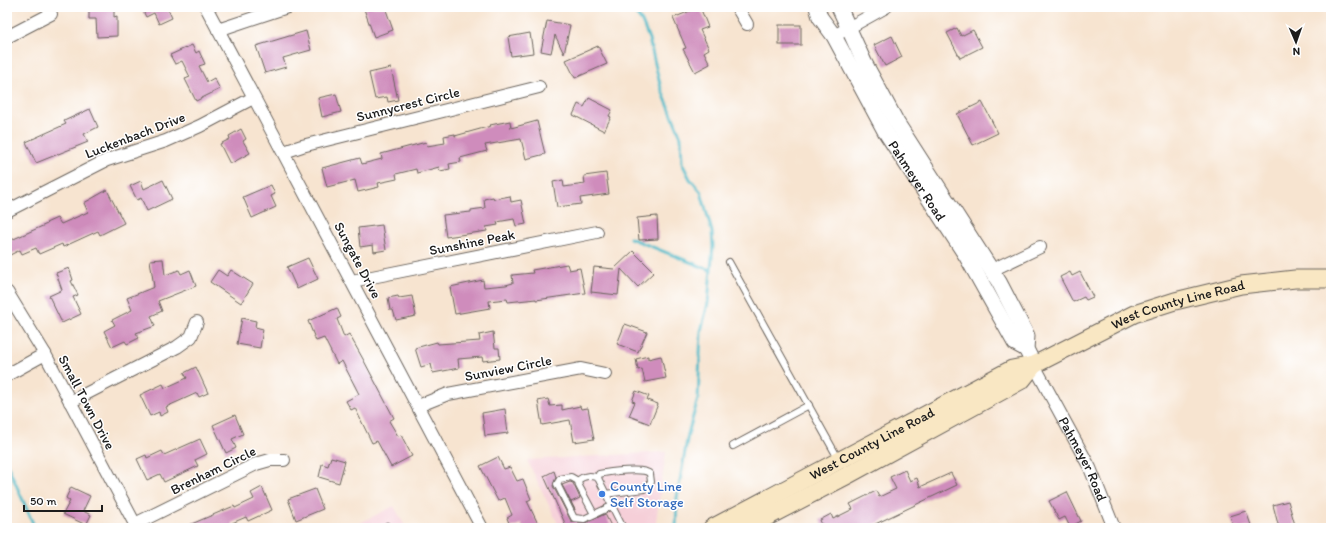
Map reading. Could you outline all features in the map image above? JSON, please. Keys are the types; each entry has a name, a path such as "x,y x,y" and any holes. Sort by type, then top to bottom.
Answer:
{"main road":[{"name":"West County Line Road","path":"746,528 844,468 1012,369 1034,365 1134,314 1175,301 1241,285 1296,279 1331,279"},
{"name":"West County Line Road","path":"712,528 844,468"}],"street":[{"name":"Sungate Drive","path":"206,7 482,528"},
{"path":"218,30 287,7"},
{"path":"737,7 747,24"},
{"name":"Pahmeyer Road","path":"817,7 820,17 834,36 885,131 967,257 1015,343 1026,349"},
{"name":"Pahmeyer Road","path":"838,7 864,62 897,123 992,270 1027,336 1026,349 1090,468 1114,528"},
{"path":"834,36 886,7"},
{"path":"7,37 50,10"},
{"name":"Sunnycrest Circle","path":"284,152 302,146 539,87"},
{"name":"Luckenbach Drive","path":"7,211 106,160 166,142 253,98"},
{"name":"Sunshine Peak","path":"352,282 597,232"},
{"path":"992,270 1040,247"},
{"name":"Small Town Drive","path":"7,292 45,354 136,526"},
{"path":"70,402 182,344 191,338 197,322"},
{"path":"7,375 45,354"},
{"name":"Sunview Circle","path":"418,406 448,394 581,369 605,374"},
{"name":"Brenham Circle","path":"136,526 256,464 270,460 284,460"}],"lane":[{"path":"730,262 844,468"},
{"path":"733,446 809,406"},
{"path":"598,478 599,474 606,472 643,470 650,474 651,482 644,489 606,494"},
{"path":"578,481 586,476 598,478"},
{"path":"578,481 566,477 560,479 557,484 574,518 584,519 612,506"},
{"path":"598,478 623,528"},
{"path":"578,481 579,486 594,514"}],"shaded area":[{"name":"County Line Self Storage","path":"666,452 655,528 560,528 527,460"},
{"path":"394,506 406,528 350,528"}],"building":[{"path":"114,7 114,17 117,16 117,36 97,37 96,19 89,19 89,8"},
{"path":"141,7 167,7 172,18 159,24 154,13 146,17"},
{"path":"368,7 385,7 393,30 374,37 364,9"},
{"path":"700,7 708,27 700,30 709,49 704,52 710,64 695,72 683,49 686,48 673,18"},
{"path":"547,21 570,25 564,54 555,35 551,53 541,51"},
{"path":"779,25 801,25 801,45 779,45"},
{"path":"957,28 961,36 973,30 982,47 960,58 947,33"},
{"path":"306,31 311,50 283,58 286,67 265,73 256,46"},
{"path":"530,33 533,53 511,56 508,37"},
{"path":"892,36 902,57 885,66 874,45"},
{"path":"192,45 196,53 199,51 205,64 199,66 207,82 214,78 220,89 196,101 185,79 190,77 182,61 175,64 170,55"},
{"path":"598,46 607,64 575,78 566,60"},
{"path":"391,68 398,100 388,102 387,97 375,99 369,73"},
{"path":"336,94 341,112 322,117 318,98"},
{"path":"589,98 612,110 609,116 611,117 604,131 573,115 578,104 584,107"},
{"path":"982,102 998,133 973,145 957,114"},
{"path":"90,109 98,127 84,134 88,142 36,163 26,142 66,124 64,121"},
{"path":"510,121 511,128 537,121 545,154 526,159 521,139 485,145 487,151 460,158 461,162 449,164 450,169 440,171 439,167 417,173 416,169 396,174 397,179 378,183 379,187 358,192 355,180 327,187 322,168 360,158 362,164 382,159 381,154 426,142 427,146 445,143 444,136 455,134 455,136 491,126 490,125"},
{"path":"241,129 246,139 243,141 250,153 230,164 220,144 230,139 229,136"},
{"path":"606,173 609,194 580,198 581,204 557,207 553,182 563,180 564,187 585,184 584,176"},
{"path":"163,180 172,199 147,211 141,198 137,200 130,186 141,181 144,189"},
{"path":"271,185 275,194 271,196 276,207 252,218 243,197"},
{"path":"107,190 124,223 100,235 98,231 63,247 62,244 39,254 36,248 22,254 20,250 10,255 7,249 7,242 57,218 61,224 88,212 84,203"},
{"path":"510,196 511,202 521,200 526,224 516,226 514,219 497,222 498,225 486,227 487,231 446,237 443,215 471,212 471,210 485,208 484,199"},
{"path":"657,216 658,239 639,240 637,218"},
{"path":"382,225 386,250 374,252 373,245 360,247 358,228"},
{"path":"633,251 654,272 638,287 621,269 618,295 591,292 594,267 614,269"},
{"path":"308,258 318,279 297,289 287,267"},
{"path":"163,259 165,275 179,270 181,274 190,270 196,286 158,301 162,311 151,316 155,326 136,333 139,338 127,344 125,341 112,347 104,331 115,325 112,320 132,310 127,298 154,287 150,260"},
{"path":"567,264 569,270 580,268 585,293 536,300 508,302 507,299 489,301 490,308 455,314 450,287 483,280 484,287 506,285 513,283 512,275 533,273 532,270"},
{"path":"69,268 73,280 71,281 78,295 73,297 81,314 62,323 49,296 62,290 56,273"},
{"path":"218,270 227,276 231,270 253,284 241,303 210,282"},
{"path":"1070,272 1072,276 1080,272 1093,297 1086,300 1084,297 1073,302 1060,277"},
{"path":"398,296 399,298 412,296 416,316 396,320 393,310 390,310 388,298"},
{"path":"337,308 341,317 337,319 344,337 349,334 394,418 389,421 398,436 401,435 412,456 391,467 377,441 372,443 355,408 351,410 346,401 359,394 342,361 337,364 324,338 316,341 308,321"},
{"path":"242,318 256,321 255,327 263,329 260,348 237,344"},
{"path":"625,324 647,332 638,352 617,344"},
{"path":"493,332 495,348 499,348 500,359 483,361 482,357 458,359 459,368 433,373 431,364 421,367 415,348 437,342 438,344 480,341 479,335"},
{"path":"648,356 648,359 661,356 666,378 645,382 642,369 638,370 636,359"},
{"path":"196,367 208,393 199,397 197,393 166,407 168,412 160,416 159,412 150,416 140,395 163,384 165,388 187,378 184,373"},
{"path":"636,391 649,396 647,400 658,404 650,424 629,416 635,402 632,401"},
{"path":"548,399 550,406 562,405 562,410 580,406 581,409 588,408 594,439 574,442 570,420 542,425 538,401"},
{"path":"505,409 508,433 485,436 482,413"},
{"path":"235,415 243,434 232,439 236,448 226,453 213,425"},
{"path":"200,439 207,454 195,460 198,466 164,482 160,474 147,480 137,459 146,455 147,458 162,451 164,455"},
{"path":"331,457 345,461 339,483 319,477 322,464 328,466"},
{"path":"498,457 504,469 510,467 517,481 523,479 531,499 527,501 540,528 523,528 521,524 511,528 507,518 512,515 505,498 498,501 480,466"},
{"path":"905,470 910,481 917,478 920,487 951,473 957,485 867,528 815,528 822,525 820,520 831,514 833,519 853,509 850,504 876,491 879,497 896,489 890,477"},
{"path":"554,471 556,477 553,486 571,521 586,523 605,514 612,528 567,528 544,476"},
{"path":"570,482 573,483 580,498 571,502 575,510 562,485"},
{"path":"71,487 90,496 83,511 91,515 86,525 63,514 70,501 66,498"},
{"path":"262,487 272,510 248,521 246,517 232,523 234,528 182,528 234,506 235,508 254,499 251,493"},
{"path":"315,489 323,509 296,520 288,499"},
{"path":"1067,492 1081,521 1070,527 1065,517 1059,520 1049,501"},
{"path":"1288,501 1295,525 1279,528 1273,505"},
{"path":"1246,511 1252,528 1234,528 1230,516"}],"waterway":[{"path":"631,7 642,22 649,39 661,88 681,137 682,163 690,179 701,192 712,232 713,246 708,303 701,331 698,399 688,434 677,498 676,528"},
{"path":"630,238 710,270"},
{"path":"7,464 35,528"}],"place":[{"name":"County Line Self Storage","path":"602,494"}]}
